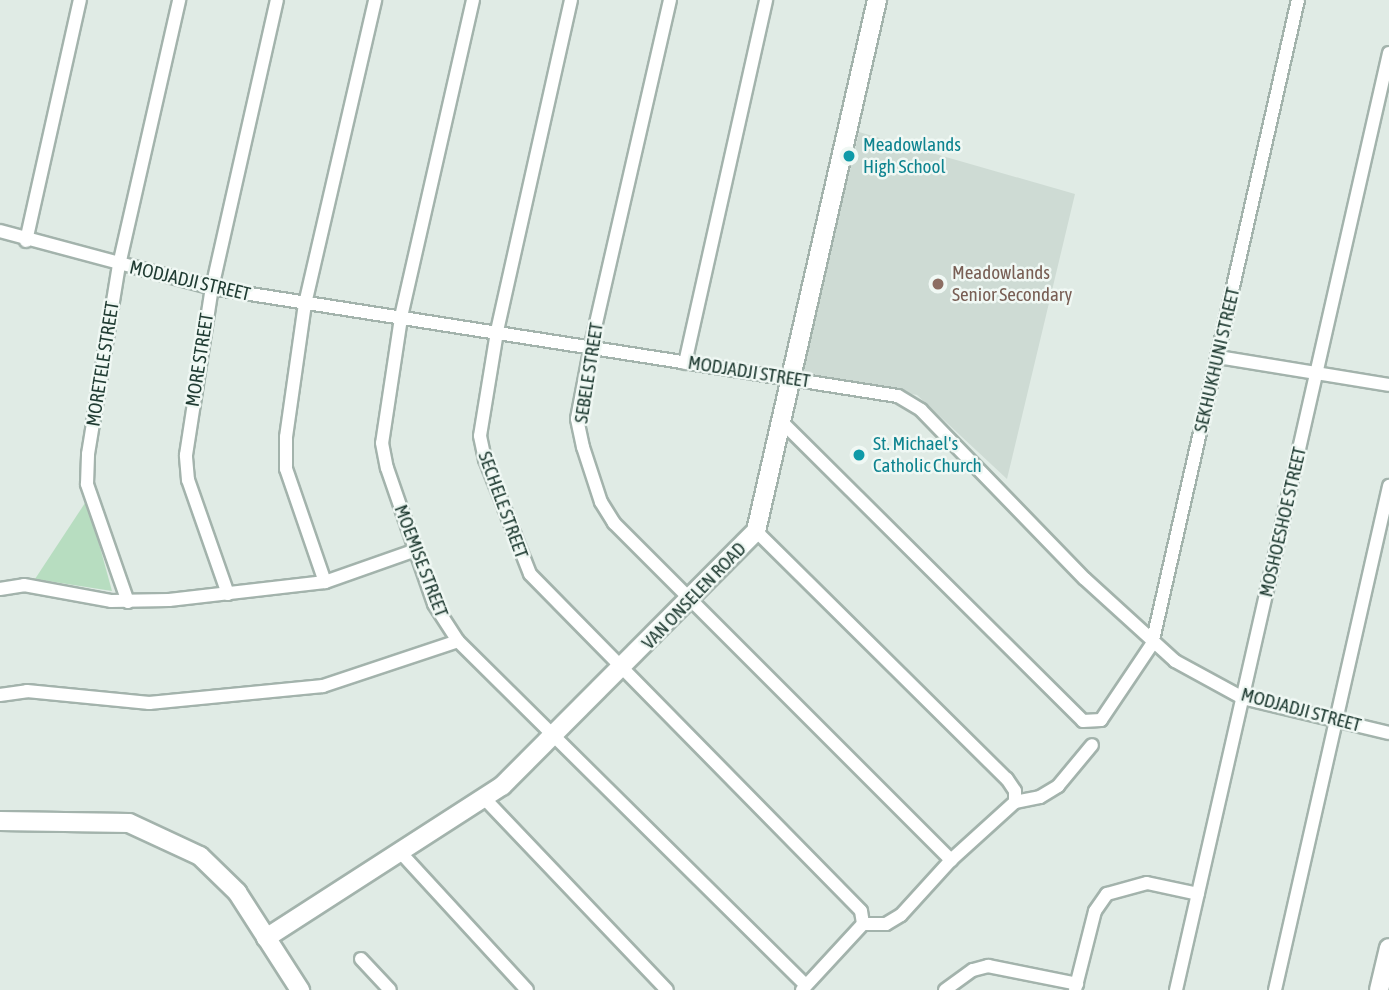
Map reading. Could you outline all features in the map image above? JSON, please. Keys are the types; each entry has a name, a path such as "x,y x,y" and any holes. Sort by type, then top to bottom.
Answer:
{"street":[{"path":"26,241 80,0"},
{"name":"MORETELE STREET","path":"128,602 87,473 119,265 179,0"},
{"name":"MORE STREET","path":"228,594 187,469 212,288 277,0"},
{"path":"325,582 284,457 306,304 375,0"},
{"name":"MOEMISE STREET","path":"473,0 401,318 382,443 415,550 439,615 458,641 556,734 804,987"},
{"name":"SECHELE STREET","path":"571,0 497,332 481,444 518,551 530,574 861,911 863,924"},
{"name":"SEBELE STREET","path":"670,0 591,346 577,419 601,502 614,523 951,860"},
{"path":"685,363 766,0"},
{"name":"VAN ONSELEN ROAD","path":"266,937 484,799 624,667 756,531 877,0"},
{"name":"SEKHUKHUNI STREET","path":"782,422 1083,721 1101,720 1111,709 1152,644 1298,0"},
{"name":"MOSHOESHOE STREET","path":"1176,990 1389,53"},
{"name":"MODJADJI STREET","path":"0,231 26,241 212,288 880,392 909,401 1152,644 1243,698 1389,733"},
{"path":"1218,357 1389,385"},
{"path":"1275,990 1389,486"},
{"path":"756,531 1007,779 1015,790 1015,802"},
{"path":"0,589 24,585 128,602 228,594 325,582 415,550"},
{"path":"0,695 35,692 92,701 149,703 323,686 458,641"},
{"path":"804,987 863,924 886,924 901,915 951,860 1015,802 1040,797 1058,786 1092,745"},
{"path":"484,799 667,990"},
{"path":"0,821 111,821 143,827 212,864 266,937 300,990"},
{"path":"401,853 527,990"},
{"path":"945,990 973,970 988,966 1076,987 1096,911 1107,894 1115,888 1147,883 1198,894"},
{"path":"1379,990 1389,948"},
{"path":"361,959 390,990"}],"shaded area":[{"name":"Meadowlands Senior Secondary","path":"859,132 1075,194 1007,479 917,395 801,374"}],"green space":[{"path":"87,500 112,591 35,579"}],"place":[{"name":"Meadowlands High School","path":"849,156"},
{"name":"Meadowlands Senior Secondary","path":"938,284"},
{"name":"St. Michael's Catholic Church","path":"859,455"}]}
